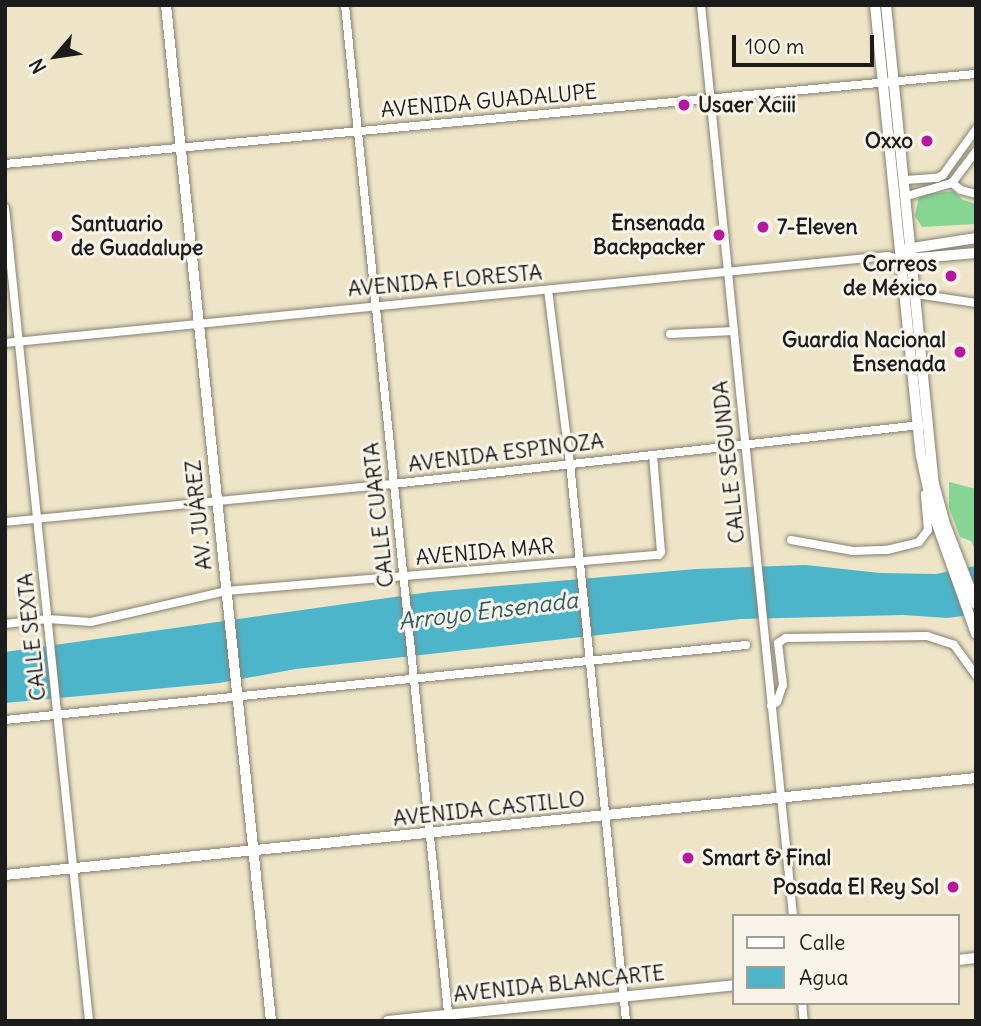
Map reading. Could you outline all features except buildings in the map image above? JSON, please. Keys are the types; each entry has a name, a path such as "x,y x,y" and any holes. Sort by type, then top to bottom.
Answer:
{"main road":[{"name":"AV. JUÁREZ","path":"166,5 271,1021"},
{"path":"875,5 905,180 906,254 916,294 922,425"},
{"path":"886,5 888,82 922,425 931,484 945,538 976,634"},
{"name":"AVENIDA FLORESTA","path":"906,254 976,238"},
{"name":"AVENIDA FLORESTA","path":"906,254 976,253"},
{"path":"945,538 976,604"},
{"name":"AVENIDA CASTILLO","path":"5,875 429,835 976,778"},
{"name":"AVENIDA BLANCARTE","path":"388,1021 449,1018 732,985"}],"street":[{"name":"CALLE CUARTA","path":"345,5 412,679 449,1018"},
{"name":"CALLE SEGUNDA","path":"701,5 793,914"},
{"name":"AVENIDA GUADALUPE","path":"5,164 976,74"},
{"path":"905,180 937,178 943,175 976,130"},
{"path":"906,196 952,183 976,150"},
{"path":"952,183 976,194"},
{"name":"CALLE SEXTA","path":"5,208 89,1021"},
{"name":"AVENIDA FLORESTA","path":"5,343 906,254"},
{"path":"548,290 570,463 626,1021"},
{"path":"916,294 976,303"},
{"path":"670,334 734,331"},
{"name":"AVENIDA ESPINOZA","path":"5,522 393,484 922,425"},
{"name":"AVENIDA MAR","path":"5,624 92,622 226,591 579,564 662,554 653,455"},
{"path":"791,540 853,551 887,550 924,539 928,530 924,491 931,484"},
{"path":"771,706 777,702 783,685 778,643 786,638 928,636 954,645 976,675"},
{"path":"5,720 57,712 412,679 588,654 747,645"}],"green space":[{"path":"954,191 963,200 976,204 976,224 922,227 915,216 919,195"},
{"path":"949,482 976,489 976,551 971,541 960,537 949,507"}],"water":[{"name":"Arroyo Ensenada","path":"806,565 880,573 936,574 976,566 976,614 948,618 903,615 741,619 296,669 219,683 5,703 5,652 430,592 696,569"}],"place":[{"name":"Usaer Xciii","path":"684,105"},
{"name":"Oxxo","path":"927,141"},
{"name":"7-Eleven","path":"763,227"},
{"name":"Ensenada Backpacker","path":"719,235"},
{"name":"Santuario de Guadalupe","path":"57,236"},
{"name":"Correos de México","path":"951,276"},
{"name":"Guardia Nacional Ensenada","path":"960,352"},
{"name":"Smart & Final","path":"688,858"},
{"name":"Posada El Rey Sol","path":"953,887"}]}
